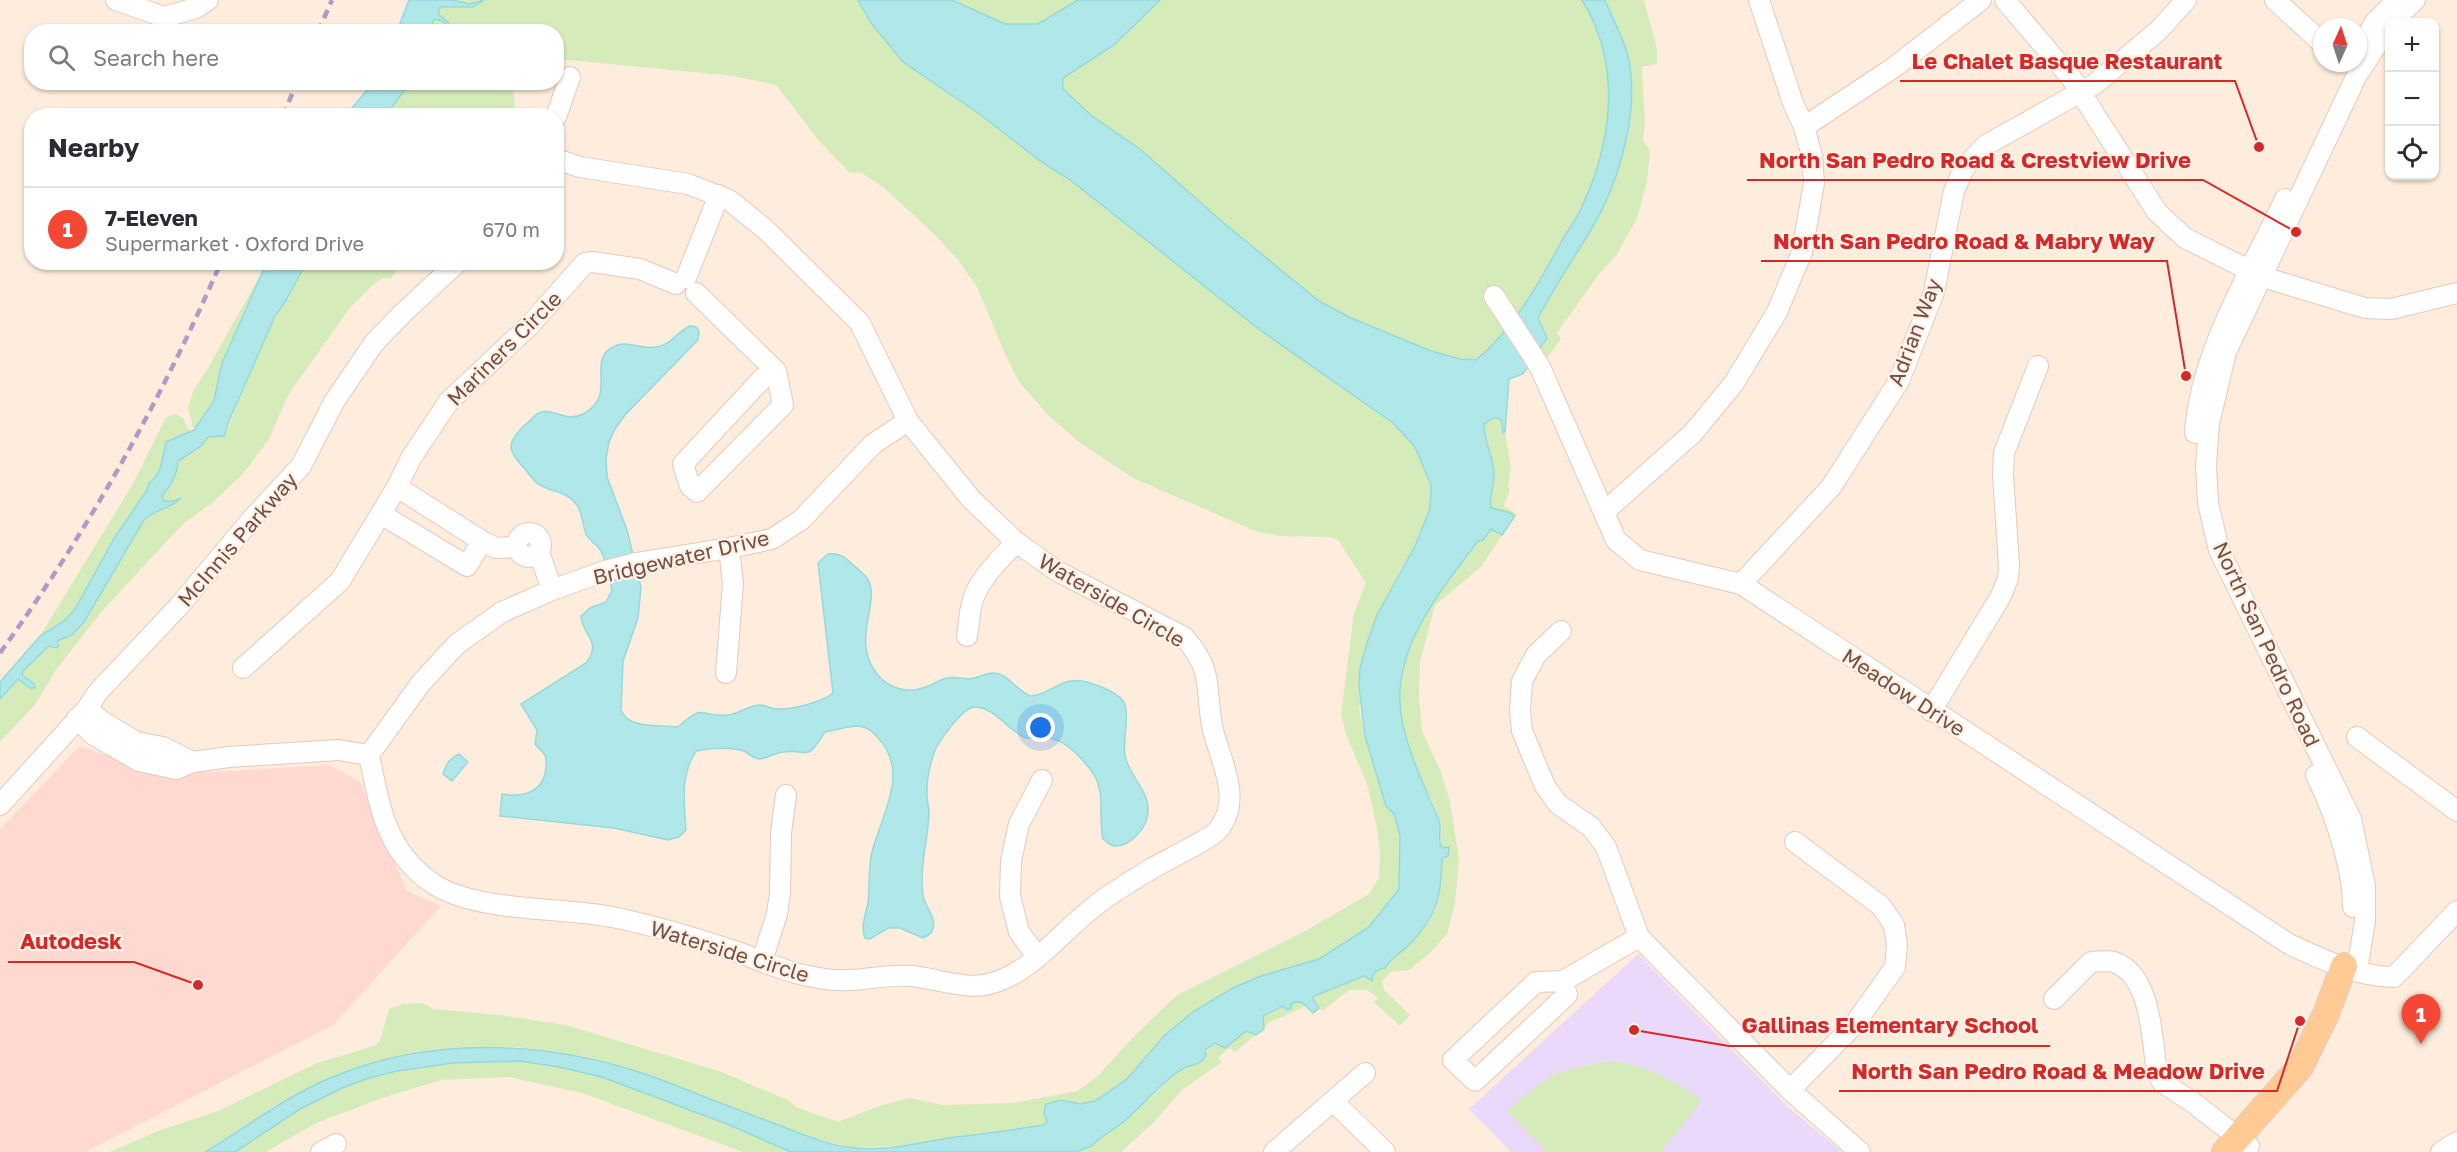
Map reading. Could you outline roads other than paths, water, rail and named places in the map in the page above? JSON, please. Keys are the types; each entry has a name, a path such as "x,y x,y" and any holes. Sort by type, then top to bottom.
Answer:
{"main road":[{"name":"North San Pedro Road","path":"2239,1147 2314,1071 2341,1020 2350,968"}],"street":[{"path":"116,0 164,17 196,8 208,0"},
{"path":"1604,512 1693,433 1734,383 1777,312 1802,252 1814,183 1812,156 1759,0"},
{"path":"1804,127 1893,68 1981,0"},
{"path":"2005,0 2081,92 2157,212 2185,238 2257,273 2365,308 2391,309 2457,293"},
{"name":"Adrian Way","path":"1741,585 1831,487 1899,381 1934,292 1954,191 1964,168 1986,145 2095,84 2158,30 2186,0"},
{"path":"2275,0 2313,35"},
{"path":"2367,35 2375,22 2397,0"},
{"name":"North San Pedro Road","path":"2397,18 2415,0"},
{"name":"North San Pedro Road","path":"2367,49 2385,30"},
{"name":"North San Pedro Road","path":"2347,72 2257,273 2226,352 2209,424 2206,465 2208,503 2219,550 2350,819 2366,886 2365,921 2350,968"},
{"path":"559,108 570,77"},
{"name":"Waterside Circle","path":"369,755 380,809 392,840 414,868 437,886 464,898 611,917 705,941 805,976 833,980 908,976 986,985 1020,970 1096,905 1162,862 1217,831 1228,809 1230,787 1212,725 1209,684 1201,658 1184,637 1057,571 1016,542 971,499 908,421 860,323 765,229 724,198 688,184 580,167 564,162"},
{"path":"689,284 724,198"},
{"name":"Mariners Circle","path":"243,668 340,581 397,488 411,458 449,401 529,326 585,263 593,262 640,269 689,284 776,371"},
{"name":"McInnis Parkway","path":"0,805 301,466 334,402 374,343 450,270"},
{"name":"Meadow Drive","path":"1494,296 1540,368 1616,540 1640,560 1741,585 2289,944 2319,958 2382,977 2394,977 2457,911"},
{"path":"1931,711 2001,596 2008,578 2004,453 2038,366"},
{"path":"776,371 783,405 697,492 690,486 682,464 763,378 776,371"},
{"name":"Bridgewater Drive","path":"369,755 421,682 457,644 502,612 547,592 605,571 636,563 772,539 801,520 873,444 908,421"},
{"path":"397,488 496,548 528,552 547,592"},
{"path":"381,514 467,566 482,541"},
{"path":"967,636 972,602 980,585 990,569 1016,542"},
{"path":"726,673 734,584 729,548"},
{"path":"1561,631 1536,655 1522,681 1520,711 1522,731 1545,786 1558,804 1591,827 1606,847 1639,937 1790,1090 1860,1152"},
{"path":"82,714 136,742 163,747 193,762 338,750 369,755"},
{"name":"North San Pedro Road","path":"2357,737 2457,811"},
{"path":"1037,956 1019,932 1010,896 1011,861 1019,824 1042,780"},
{"path":"762,961 777,914 780,893 781,834 786,795"},
{"path":"1790,1090 1854,1025 1895,967 1897,945 1894,925 1881,906 1795,842"},
{"path":"1563,981 1568,995 1475,1081 1453,1060 1536,982 1563,981 1639,937"},
{"path":"2054,999 2091,962 2112,962 2129,970 2145,996 2157,1074 2163,1083 2239,1147"},
{"path":"1274,1152 1365,1073"},
{"path":"1333,1101 1385,1152"},
{"path":"2441,1152 2457,1142"}],"water":[{"path":"409,0 452,0 470,4 484,0 473,7 440,7 438,14 448,24 434,19 432,24 400,24"},
{"path":"858,0 952,0 1005,24 1038,24 1078,0 1160,0 1114,45 1063,78 1063,89 1092,116 1140,149 1226,225 1319,301 1351,318 1431,351 1460,359 1476,360 1512,322 1533,292 1579,214 1594,177 1606,126 1607,74 1603,49 1582,0 1605,0 1626,49 1631,77 1629,121 1619,167 1592,228 1538,318 1547,338 1523,374 1509,379 1505,432 1503,433 1502,422 1499,418 1493,418 1484,424 1494,469 1491,508 1515,516 1502,535 1491,529 1483,540 1478,541 1447,582 1419,627 1402,675 1400,700 1405,736 1440,824 1442,848 1449,847 1448,856 1442,858 1436,906 1426,925 1385,968 1376,972 1372,981 1364,976 1314,996 1313,999 1319,1008 1313,1013 1300,1002 1291,1004 1291,1009 1286,1010 1283,1006 1263,1016 1264,1029 1256,1035 1246,1031 1225,1048 1215,1043 1205,1050 1206,1056 1202,1060 1179,1071 1121,1124 1092,1146 1080,1152 791,1152 727,1124 602,1077 520,1061 453,1063 397,1071 369,1078 342,1088 300,1109 235,1152 205,1152 282,1103 330,1078 371,1064 413,1054 455,1049 498,1048 542,1051 626,1068 826,1143 845,1147 867,1149 890,1147 1044,1125 1047,1121 1044,1113 1046,1104 1061,1100 1080,1104 1095,1101 1127,1079 1165,1035 1194,1011 1233,988 1261,976 1319,959 1369,927 1399,889 1400,836 1394,814 1386,806 1365,736 1359,686 1360,668 1377,615 1415,546 1430,509 1431,485 1415,447 1393,423 1260,330 1069,179 1040,161 981,115 903,62 871,23"},
{"path":"367,90 405,90 391,108 352,108"},
{"path":"263,270 302,270 275,316 224,436 208,437 200,447 178,461 173,480 162,496 163,501 174,501 181,498 144,520 84,622 72,635 57,641 59,645 57,648 49,646 23,671 22,675 34,684 35,688 30,688 18,679 0,699 0,682 40,636 64,621 75,609 115,537 147,490 149,483 157,475 166,442 194,430 214,401 222,363"},
{"path":"690,326 696,327 699,331 698,340 625,415 609,442 606,458 607,477 627,530 641,587 638,618 623,661 621,710 625,716 645,725 678,727 687,719 703,712 728,715 758,705 774,709 790,708 806,705 833,693 818,563 828,554 838,555 846,559 868,580 871,589 866,635 869,661 877,674 893,687 912,690 947,678 970,679 993,673 1003,676 1031,696 1064,683 1078,681 1101,687 1120,698 1126,712 1125,755 1145,795 1148,809 1146,822 1133,839 1114,846 1103,839 1101,796 1097,780 1089,767 1073,750 1054,739 1024,737 988,710 974,707 964,712 944,736 937,746 930,768 927,793 929,813 922,885 924,899 934,925 932,932 923,938 900,928 888,928 870,939 865,938 863,925 869,896 871,858 891,795 893,780 888,752 874,734 863,727 852,726 825,732 814,748 807,752 783,752 760,759 744,751 733,749 696,751 685,780 686,830 679,837 668,840 614,828 500,816 502,794 528,793 539,786 545,774 545,755 535,744 537,730 521,704 586,663 593,649 581,616 590,608 606,602 612,590 603,555 586,534 578,507 569,497 536,482 515,457 511,447 512,442 519,431 539,413 549,412 571,417 583,414 593,407 599,398 601,389 601,362 604,354 611,348 622,344 661,346"},
{"path":"459,754 468,762 452,781 443,774 448,762"}],"railway":[{"path":"322,24 332,0"},
{"path":"286,108 294,90"},
{"path":"0,653 63,560 121,464 174,365 217,270"}],"place":[{"name":"Le Chalet Basque Restaurant","path":"2259,147"},
{"name":"North San Pedro Road & Crestview Drive","path":"2296,232"},
{"name":"North San Pedro Road & Mabry Way","path":"2186,376"},
{"name":"Autodesk","path":"198,985"},
{"name":"North San Pedro Road & Meadow Drive","path":"2300,1021"},
{"name":"Gallinas Elementary School","path":"1634,1030"},
{"name":"7-Eleven","path":"2421,1044"}]}
